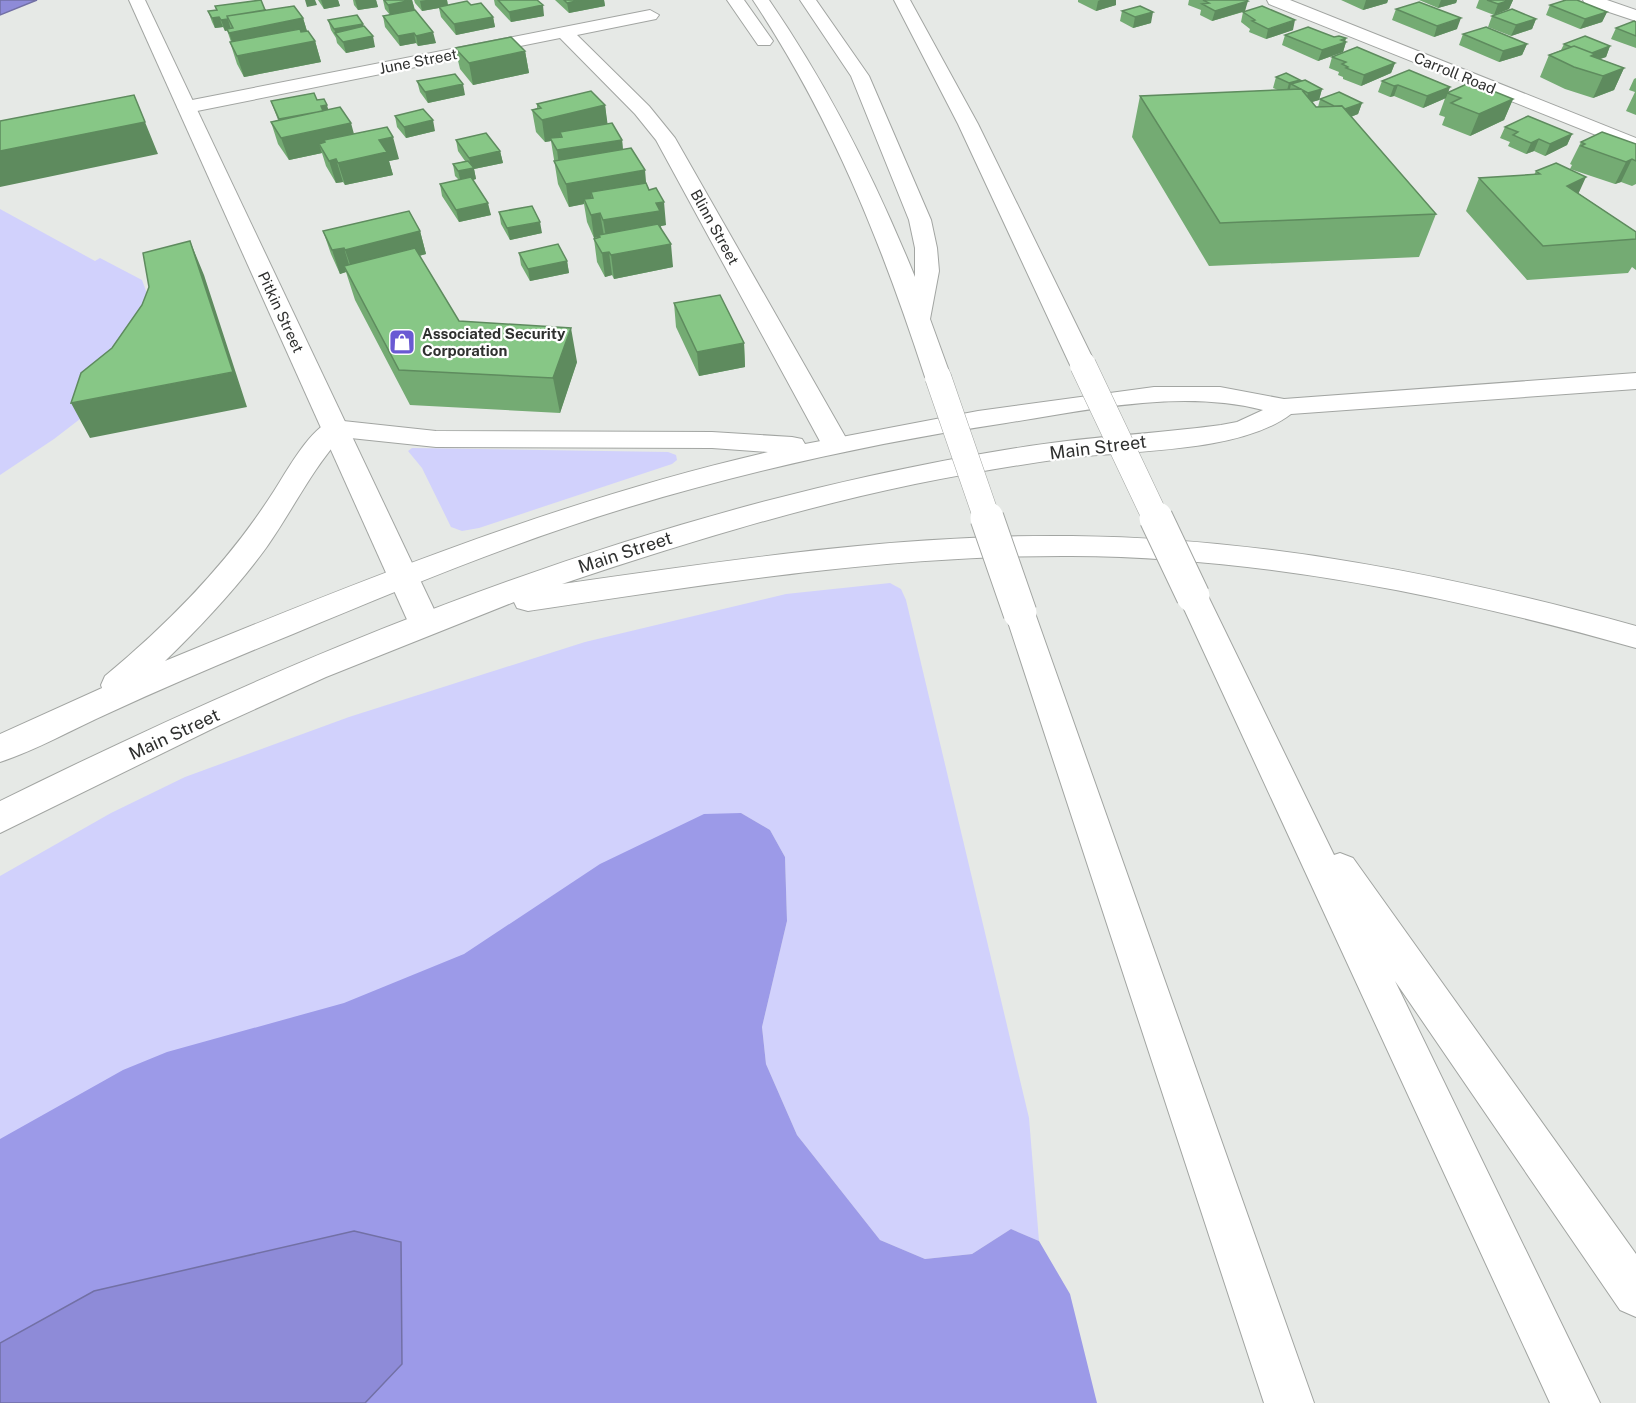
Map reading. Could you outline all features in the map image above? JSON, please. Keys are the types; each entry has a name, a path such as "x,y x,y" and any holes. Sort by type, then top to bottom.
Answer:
{"main road":[{"name":"Pitkin Street","path":"137,0 425,624"},
{"name":"June Street","path":"187,107 650,15 632,0"},
{"path":"735,0 772,53"},
{"path":"761,0 817,86 873,197 919,319 1289,1403"},
{"path":"808,0 860,76 920,220 926,248 927,271 919,319"},
{"path":"902,0 963,114 1575,1403"},
{"name":"Carroll Road","path":"1275,0 1636,145"},
{"path":"1591,0 1636,16"},
{"name":"Blinn Street","path":"564,32 642,110 664,138 827,447"},
{"path":"785,72 873,197"},
{"name":"Main Street","path":"0,749 90,707 403,578 539,527 631,497 827,447 1009,414 1150,397 1228,394 1284,407 1636,381"},
{"name":"Main Street","path":"0,818 229,709 425,624 461,609 653,543 822,496 934,472 1026,456 1243,429 1261,423 1284,407"},
{"path":"90,707 160,646 221,583 268,523 301,467 334,428 422,439 712,440 827,447"},
{"path":"461,609 721,572 844,559 1012,547 1122,547 1240,556 1363,574 1526,608 1636,637"},
{"path":"1286,791 1636,1294"}],"shaded area":[{"path":"0,0 37,0 0,15"},
{"path":"0,209 95,261 100,258 142,280 153,310 106,399 54,439 0,475"},
{"path":"412,448 668,452 676,455 677,460 672,464 479,528 462,531 451,527 422,468 408,451"},
{"path":"890,583 901,589 906,600 1029,1118 1039,1241 1011,1229 972,1254 925,1259 880,1240 797,1135 766,1064 762,1027 787,921 785,857 770,830 741,813 0,1403 0,876 111,813 185,777 349,717 585,642 786,594"},
{"path":"741,813 770,830 785,857 787,921 762,1027 766,1064 797,1135 880,1240 925,1259 972,1254 1011,1229 1039,1241 1070,1294 1097,1403 0,1403 0,1139 123,1070 167,1052 344,1003 464,954 600,864 704,814"},
{"path":"354,1231 401,1242 402,1364 365,1403 0,1403 0,1343 94,1291"}],"building":[{"path":"261,0 265,10 227,16 228,19 212,18 208,11 217,10 215,6"},
{"path":"384,0 412,0 388,5"},
{"path":"498,0 537,0 543,5 509,12"},
{"path":"564,0 581,0 567,3"},
{"path":"1203,0 1248,1 1215,11 1202,4 1209,3"},
{"path":"1487,0 1510,0 1498,4"},
{"path":"1566,0 1577,0 1607,12 1585,19 1550,5"},
{"path":"467,1 471,5 481,3 493,17 454,24 439,7"},
{"path":"1419,2 1461,18 1437,26 1396,9"},
{"path":"294,6 303,18 229,33 227,29 233,28 227,16"},
{"path":"1140,6 1153,12 1135,17 1122,11"},
{"path":"1262,6 1295,20 1268,29 1252,21 1255,20 1243,12"},
{"path":"1512,9 1536,19 1516,25 1492,16"},
{"path":"415,10 433,32 416,36 414,33 398,36 383,16"},
{"path":"357,15 363,24 334,29 328,20"},
{"path":"1636,22 1636,36 1616,28"},
{"path":"364,26 373,36 343,42 335,33"},
{"path":"1308,27 1334,37 1346,38 1341,40 1346,42 1322,50 1285,35"},
{"path":"1486,27 1527,44 1503,51 1463,34"},
{"path":"300,29 301,32 308,31 315,41 237,56 230,42"},
{"path":"1585,36 1610,46 1592,53 1564,44"},
{"path":"511,37 525,51 469,63 455,48"},
{"path":"1574,46 1595,54 1591,56 1624,68 1603,76 1574,67 1549,55"},
{"path":"1357,47 1395,63 1364,75 1346,68 1348,67 1342,64 1346,62 1332,57"},
{"path":"1409,70 1450,87 1427,96 1382,81"},
{"path":"1286,73 1300,80 1289,83 1276,77"},
{"path":"455,74 463,84 425,92 417,81"},
{"path":"1305,80 1322,89 1308,93 1291,84"},
{"path":"1471,82 1513,99 1479,114 1451,103 1461,98 1447,93"},
{"path":"1301,89 1316,107 1342,106 1436,214 1220,223 1140,96"},
{"path":"591,91 605,105 542,120 532,110 541,108 537,104"},
{"path":"1339,92 1362,103 1345,109 1320,99"},
{"path":"314,93 317,100 324,99 327,105 321,106 323,111 279,119 271,101"},
{"path":"134,95 145,122 0,151 0,121"},
{"path":"340,107 351,123 281,138 271,122"},
{"path":"423,109 433,120 404,127 395,116"},
{"path":"1528,116 1572,134 1550,144 1539,139 1531,143 1513,135 1518,132 1505,127"},
{"path":"612,123 622,140 557,150 550,138 562,137 560,132"},
{"path":"387,127 393,137 379,140 387,152 338,163 336,159 329,161 319,144 325,142 324,140"},
{"path":"1602,132 1636,144 1636,161 1632,159 1626,162 1581,146 1585,144 1581,142"},
{"path":"486,133 500,151 469,158 456,140"},
{"path":"631,148 645,170 566,184 554,161"},
{"path":"468,161 474,168 458,171 453,164"},
{"path":"1556,163 1586,177 1567,186 1636,232 1636,239 1543,246 1479,178 1540,174 1536,171"},
{"path":"471,177 488,203 456,210 440,184"},
{"path":"646,183 649,190 656,188 664,202 656,203 660,211 603,220 600,213 591,215 584,199 593,198 591,192"},
{"path":"532,206 540,222 507,228 499,212"},
{"path":"409,211 420,231 345,250 344,248 332,250 323,231"},
{"path":"658,224 671,244 611,255 609,252 602,253 594,239 600,237 599,235"},
{"path":"190,241 233,372 71,403 81,373 112,348 142,305 149,287 143,253"},
{"path":"558,244 567,261 528,269 519,253"},
{"path":"415,248 459,321 571,328 553,378 399,370 344,266"},
{"path":"720,295 744,343 697,352 674,303"}],"place":[{"name":"Associated Security Corporation","path":"402,342"}]}
